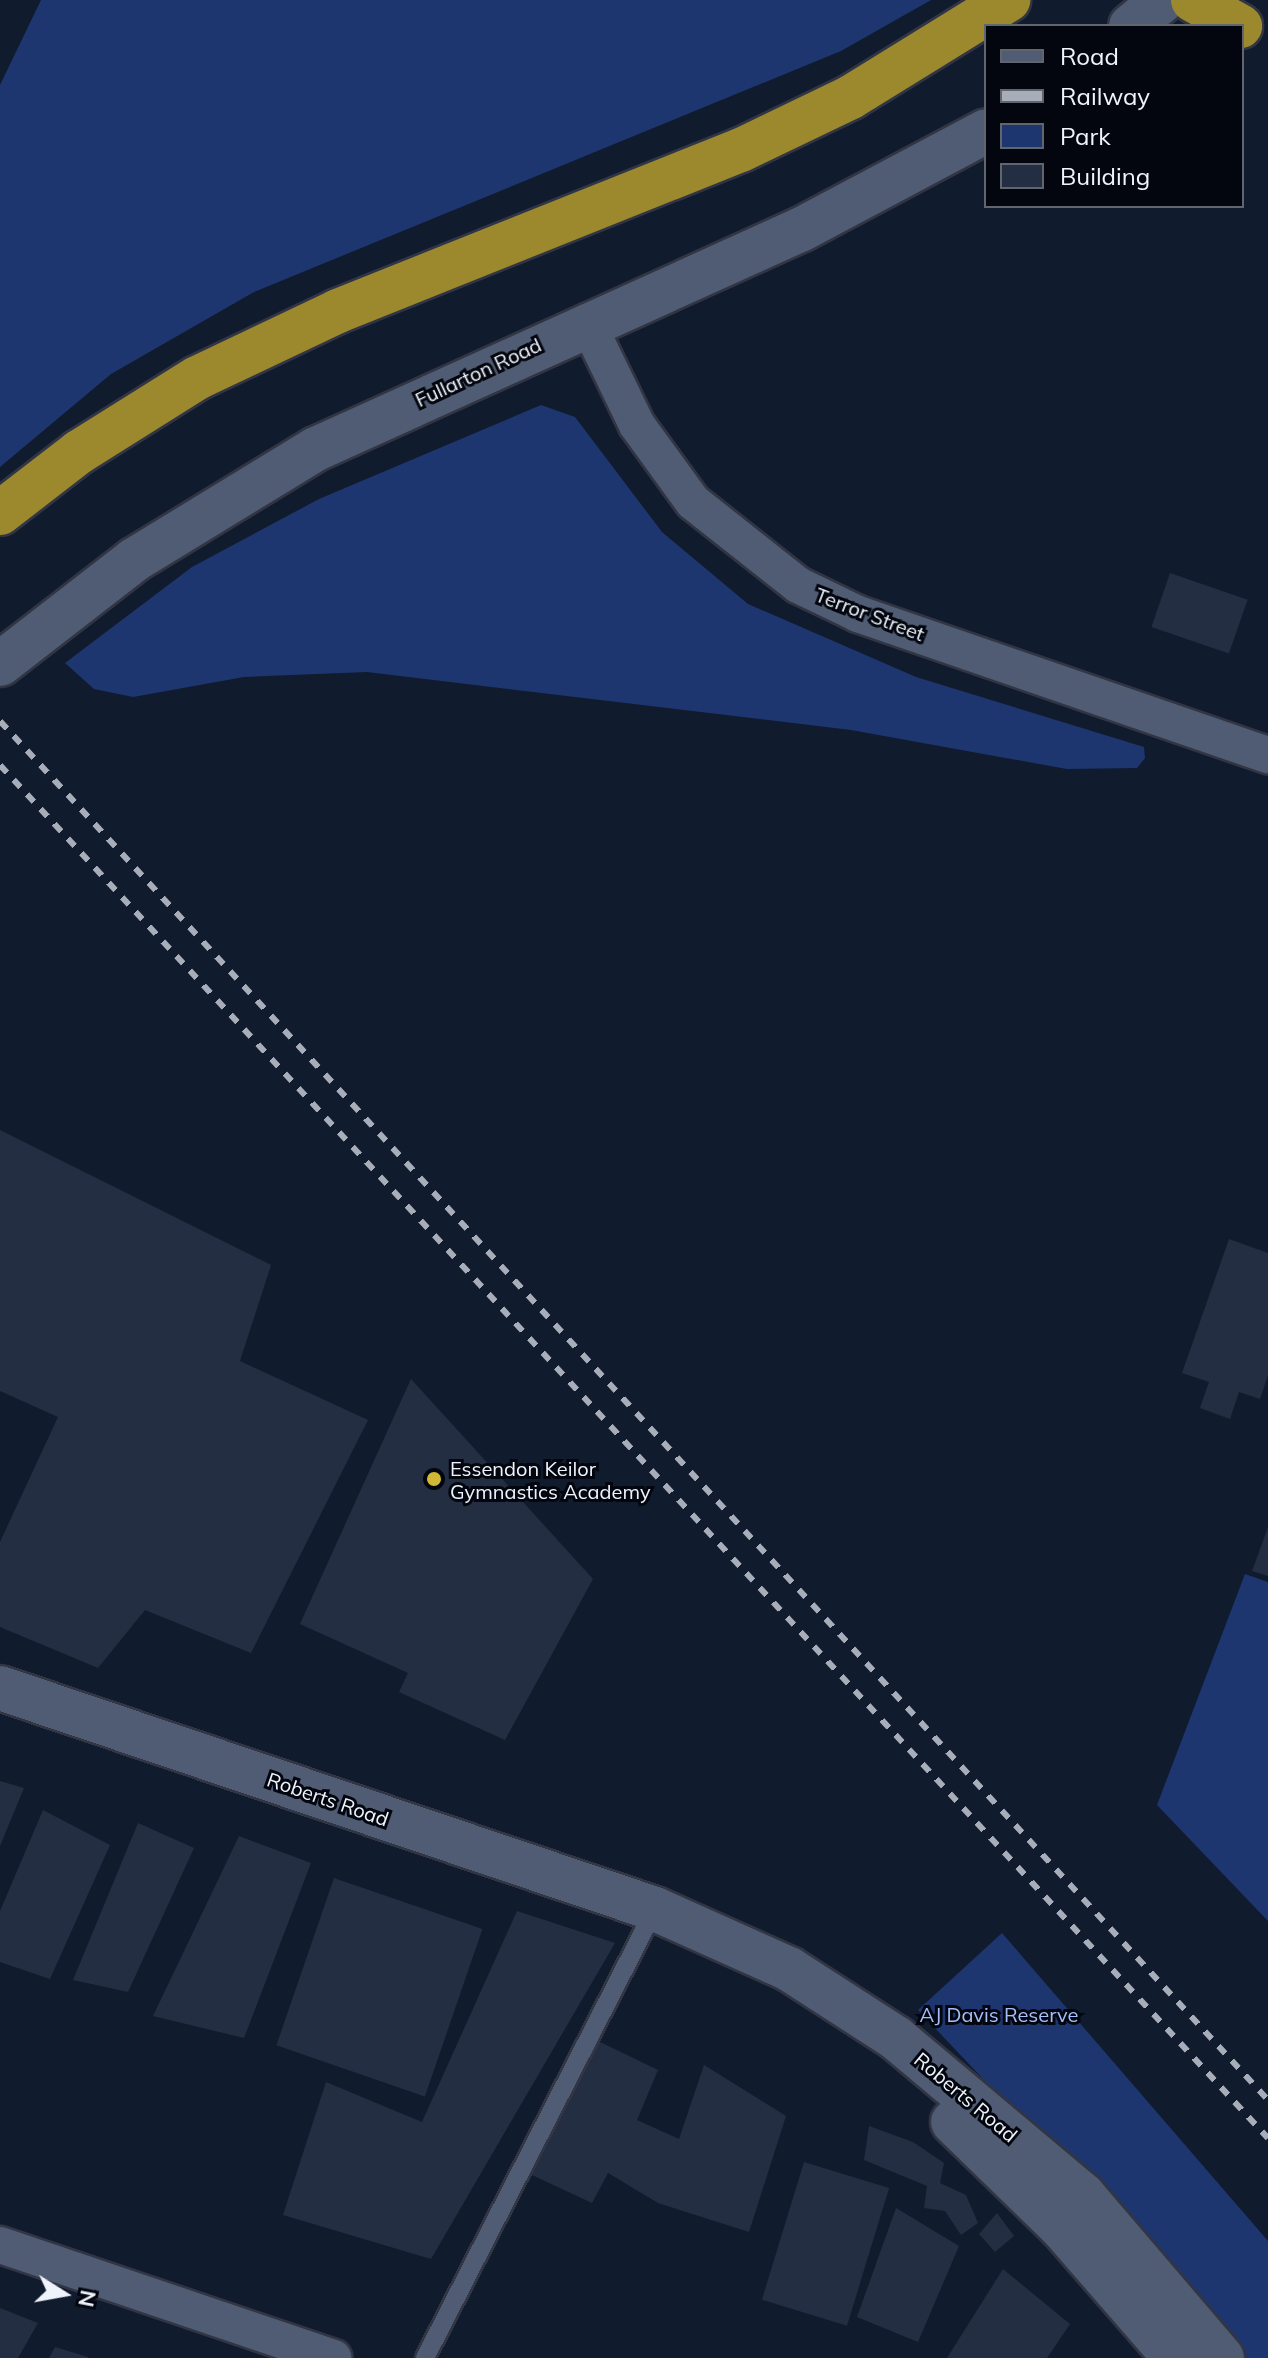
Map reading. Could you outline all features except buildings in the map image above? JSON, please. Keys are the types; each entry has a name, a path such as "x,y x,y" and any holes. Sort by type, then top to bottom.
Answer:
{"highway":[{"path":"0,513 142,411 261,346 741,150 929,52 1008,0"},
{"path":"1193,0 1237,24"},
{"path":"1244,28 1268,44"}],"street":[{"path":"1133,24 1163,0"},
{"name":"Fullarton Road","path":"0,664 46,626 157,545 316,449 587,322 858,203 984,132"},
{"name":"Terror Street","path":"587,322 637,425 693,502 798,585 858,614 1268,755"},
{"name":"Roberts Road","path":"0,1688 655,1909 750,1948 896,2038 1083,2195 1222,2358"},
{"name":"Roberts Road","path":"655,1909 873,2056 933,2105 1062,2228 1175,2358"},
{"path":"0,2245 333,2358"}],"lane":[{"path":"425,2358 655,1909"}],"green space":[{"path":"41,0 931,0 841,51 254,292 111,374 0,467 0,85"},
{"path":"541,405 575,417 662,532 748,604 916,677 1144,747 1145,758 1137,768 1067,769 851,730 367,672 244,677 133,697 94,689 65,663 192,567 319,499"},
{"path":"1245,1574 1268,1582 1268,1921 1157,1805"},
{"name":"AJ Davis Reserve","path":"1002,1933 1268,2241 1268,2358 1232,2358 1166,2273 918,2010"}],"railway":[{"path":"0,721 1268,2100"},
{"path":"0,765 1268,2138"}],"place":[{"name":"Essendon Keilor Gymnastics Academy","path":"434,1479"}]}
